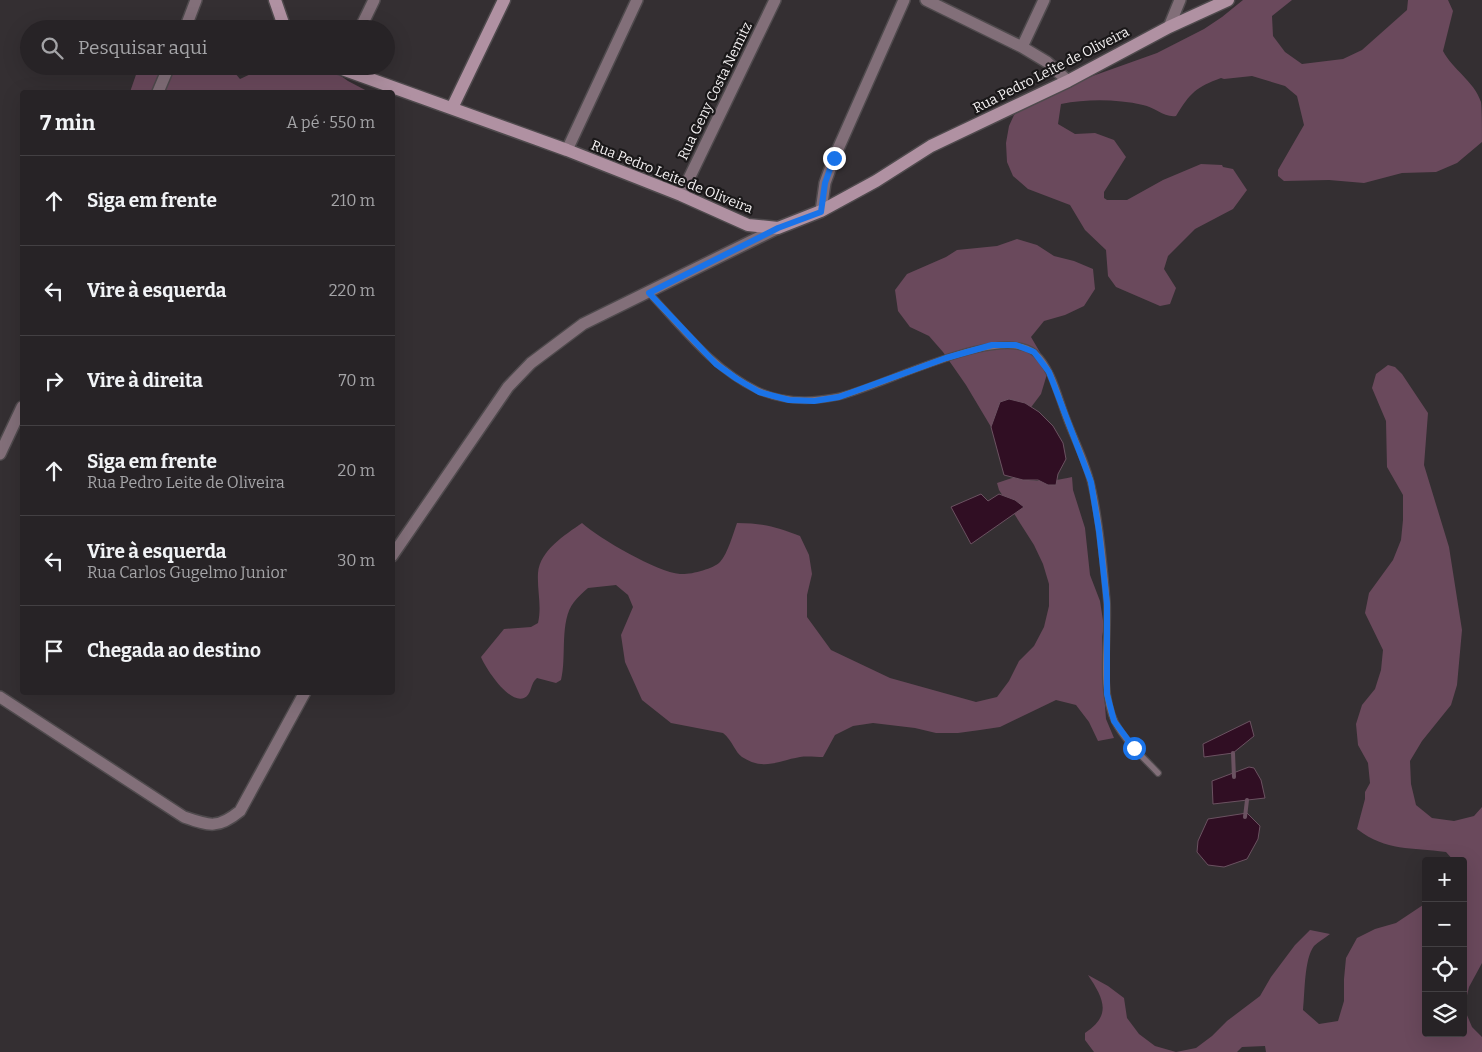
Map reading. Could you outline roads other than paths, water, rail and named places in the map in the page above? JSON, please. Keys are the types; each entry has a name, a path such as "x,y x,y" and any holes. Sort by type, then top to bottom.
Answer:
{"street":[{"path":"188,20 196,0"},
{"path":"274,0 282,20"},
{"path":"364,20 374,0"},
{"path":"452,108 504,0"},
{"path":"567,150 637,0"},
{"name":"Rua Geny Costa Nemitz","path":"681,196 775,0"},
{"path":"821,212 825,183 834,158 904,0"},
{"path":"926,0 1022,47 1047,62 1068,81"},
{"path":"1022,47 1044,0"},
{"path":"1169,27 1180,0"},
{"name":"Rua Pedro Leite de Oliveira","path":"361,75 567,150 748,225 778,228 821,212 876,181 931,146 1068,81 1210,4 1228,0"},
{"path":"159,90 166,75"},
{"path":"395,552 508,386 525,369 584,324 778,228"},
{"path":"0,454 20,411"},
{"path":"0,697 184,817 202,823 213,824 227,821 240,811 303,695"}],"lane":[{"path":"649,293 716,364 759,392 789,400 814,401 839,397 946,358 992,345 1016,345 1034,352 1049,372 1091,482 1099,531 1107,604 1107,694 1114,721 1134,748 1158,773"}],"waterway":[{"path":"1233,753 1234,777"},
{"path":"1245,817 1247,800"}]}
